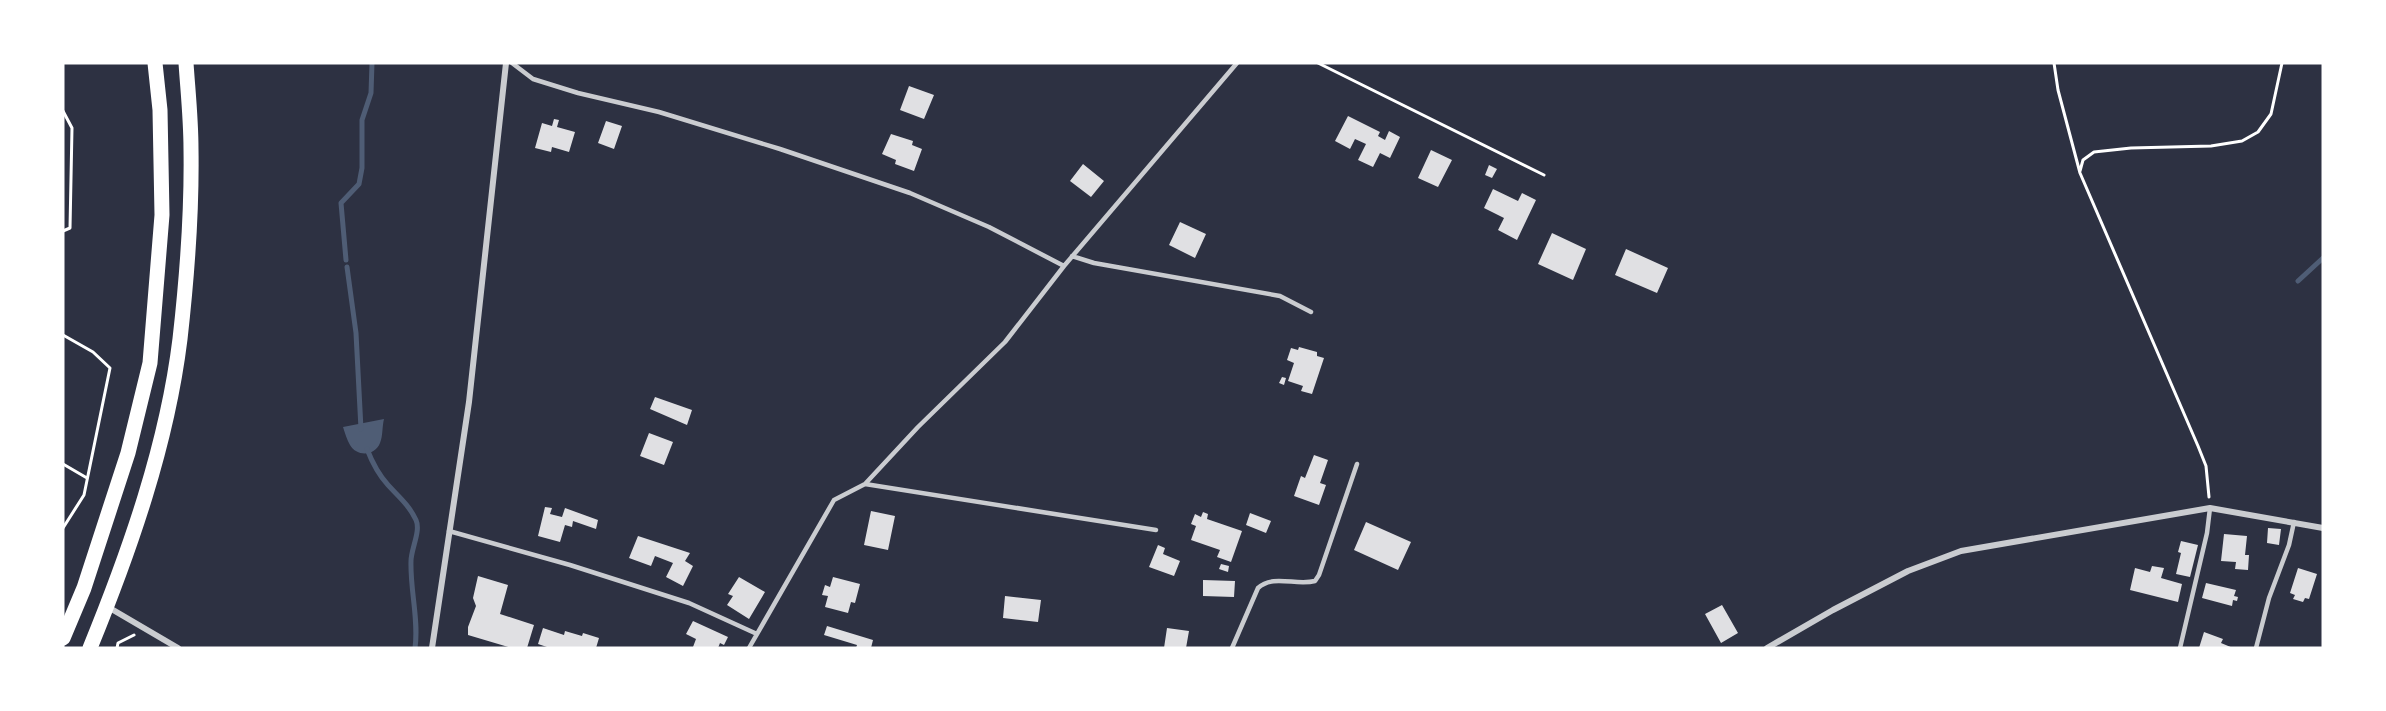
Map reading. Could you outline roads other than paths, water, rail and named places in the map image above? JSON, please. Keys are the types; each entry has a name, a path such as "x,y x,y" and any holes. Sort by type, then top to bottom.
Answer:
{"main road":[{"path":"63,638 84,588 128,453 150,363 162,215 160,110 156,63"},
{"path":"90,648 140,514 162,434 180,341 191,149 186,63"}],"street":[{"path":"432,648 471,391 506,63"},
{"path":"1767,648 1908,571 1960,551 2210,508 2323,528"},
{"path":"107,606 178,648"}],"lane":[{"path":"512,63 533,79 578,93 659,111 780,149 910,194 989,227 1064,266"},
{"path":"750,648 834,500 866,484 918,427 1005,342 1072,256 1237,63"},
{"path":"1072,256 1094,263 1280,296 1311,312"},
{"path":"1232,648 1258,588 1265,582 1276,580 1303,584 1315,581 1357,464"},
{"path":"866,484 1156,530"},
{"path":"2180,648 2207,532 2210,508"},
{"path":"2256,648 2269,598 2289,545 2294,522"},
{"path":"449,531 570,565 688,603 758,634"}],"water":[{"path":"384,419 382,437 378,447 370,453 361,453 353,449 343,427"}],"waterway":[{"path":"346,260 341,203 359,184 362,168 362,120 371,93 372,63"},
{"path":"2298,281 2323,258"},
{"path":"347,267 356,333 361,429"},
{"path":"367,449 378,472 407,505 417,524 411,561 416,627 415,648"}]}
